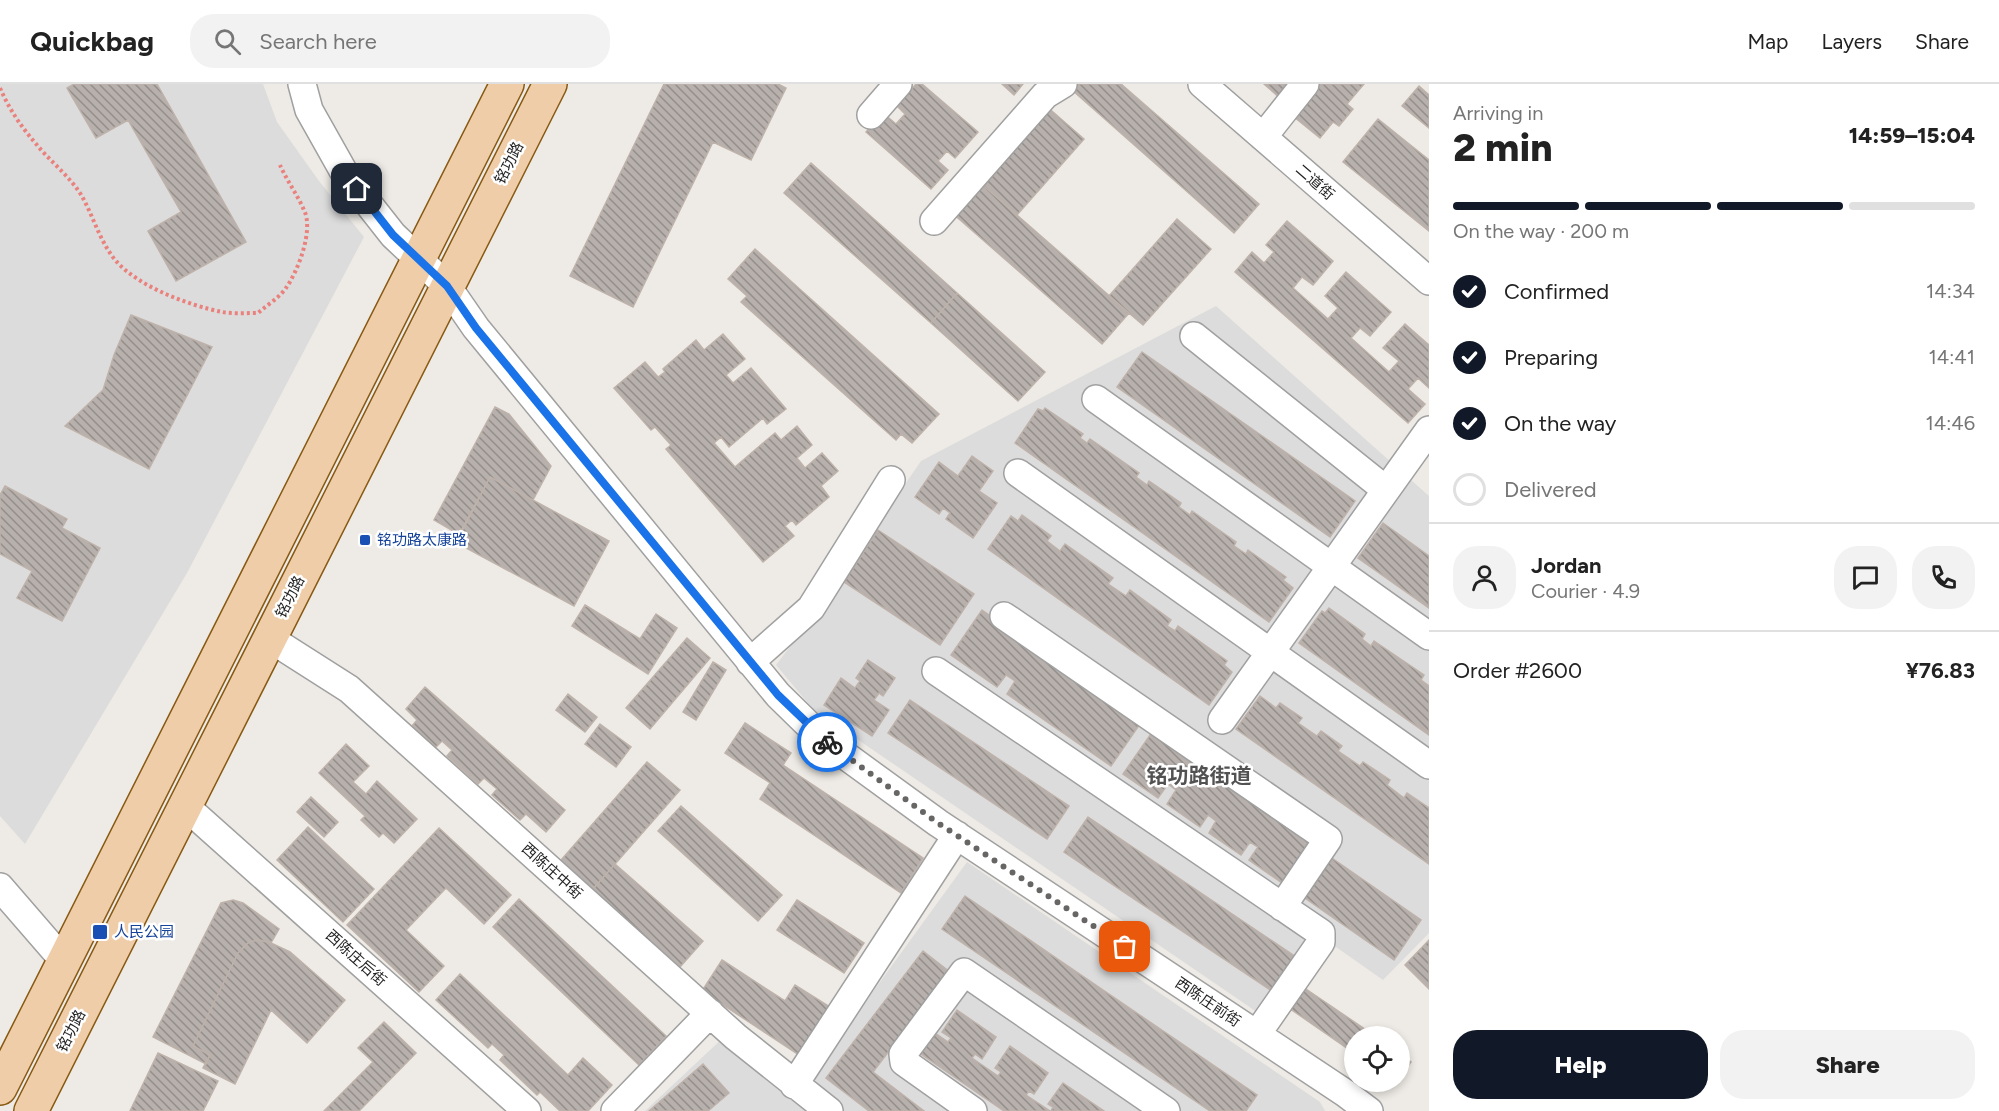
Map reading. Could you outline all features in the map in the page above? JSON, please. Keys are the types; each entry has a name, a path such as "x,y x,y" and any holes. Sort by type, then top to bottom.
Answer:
{"main road":[{"path":"0,1088 507,84"},
{"name":"铭功路","path":"31,1111 550,84"}],"street":[{"name":"西陈庄前街","path":"302,84 309,110 345,174 393,235 447,286 484,337 750,662 778,695 824,740 957,835 1369,1111"},
{"path":"871,115 897,84"},
{"path":"934,221 1045,95 1063,84"},
{"name":"二道街","path":"1202,84 1429,280"},
{"path":"1263,137 1305,84"},
{"path":"1194,336 1386,490"},
{"path":"1096,399 1429,636"},
{"path":"1222,720 1429,430"},
{"path":"1018,473 1429,765"},
{"path":"750,662 811,608 891,480"},
{"path":"1004,616 1328,839 1282,907"},
{"name":"西陈庄中街","path":"269,638 350,689 710,1013 828,1111"},
{"path":"936,671 1321,933 1322,942 1257,1034"},
{"name":"西陈庄后街","path":"185,806 527,1111"},
{"path":"794,1085 957,835"},
{"path":"0,887 64,961"},
{"path":"973,1111 904,1062 903,1054 964,972 1166,1111"},
{"path":"615,1111 710,1013"}],"path":[{"path":"0,88 6,102 37,146 80,193 98,231 116,261 138,279 192,304 224,312 258,313 285,289 300,260 308,230 305,211 280,165"}],"shaded area":[{"path":"0,84 263,84 277,122 319,181 364,237 187,573 25,844 0,816"},
{"path":"1216,306 1429,496 1429,933 1383,980 1336,947 1273,1023 813,709 776,665 825,601 921,461"},
{"path":"967,862 1320,1102 1325,1111 842,1111 806,1084"},
{"path":"725,1036 823,1111 645,1111"}],"building":[{"path":"74,84 157,84 246,242 176,281 148,231 181,212 128,120 96,138 67,88"},
{"path":"664,84 778,84 786,88 751,160 713,142 633,307 570,276"},
{"path":"916,84 922,84 978,132 955,158 947,151 938,161 948,170 931,189 866,132 883,113 896,124 905,114 897,106"},
{"path":"1002,84 1023,84 1014,95"},
{"path":"1078,84 1121,84 1259,204 1234,233 1072,90"},
{"path":"1264,84 1296,84 1282,100"},
{"path":"1320,84 1364,84 1347,104 1353,109 1339,126 1333,122 1320,138 1294,117"},
{"path":"1419,86 1429,95 1429,128 1402,106"},
{"path":"1045,105 1084,139 1017,215 978,181"},
{"path":"1378,119 1429,160 1429,231 1343,162"},
{"path":"811,163 957,293 931,323 784,193"},
{"path":"978,181 1129,313 1102,344 951,212"},
{"path":"1177,219 1211,249 1143,325 1109,296"},
{"path":"1287,221 1333,261 1313,285 1302,277 1293,288 1328,319 1338,308 1325,296 1346,272 1391,312 1370,336 1360,328 1351,338 1389,372 1399,361 1383,348 1405,324 1429,345 1429,388 1418,378 1408,389 1425,404 1408,423 1235,272 1252,252 1264,263 1274,252 1266,245"},
{"path":"755,249 939,414 912,443 901,434 896,440 741,302 747,296 728,279"},
{"path":"957,293 1045,372 1018,401 931,323"},
{"path":"131,315 212,347 149,469 65,426 103,390 114,355"},
{"path":"723,334 745,359 726,375 733,383 751,368 786,409 767,424 763,418 729,447 721,437 714,443 735,467 775,433 781,440 797,426 812,445 797,458 805,468 822,453 838,471 821,486 829,497 796,525 792,520 785,526 794,536 763,562 666,449 671,445 655,427 651,430 614,388 645,362 658,377 665,372 663,369 696,340 704,350"},
{"path":"1142,352 1355,501 1330,537 1117,387"},
{"path":"495,407 509,414 551,466 533,500 490,477 460,535 434,520"},
{"path":"1045,408 1083,434 1080,438 1087,443 1090,439 1139,473 1136,477 1147,485 1149,481 1181,503 1179,507 1190,515 1192,511 1236,542 1234,546 1246,554 1248,550 1286,577 1283,580 1293,588 1269,622 1015,443 1038,409 1043,411"},
{"path":"972,456 993,471 979,491 997,503 973,538 946,519 950,513 943,508 939,514 915,497 939,462 958,476"},
{"path":"490,477 609,541 574,606 455,542"},
{"path":"5,486 67,519 62,528 100,548 62,621 17,598 32,571 0,554 0,495"},
{"path":"1022,515 1051,536 1047,541 1060,551 1065,544 1113,578 1108,584 1126,596 1130,590 1171,620 1167,626 1175,631 1178,626 1227,661 1224,665 1232,672 1209,705 988,549 1011,516 1018,521"},
{"path":"1383,523 1429,556 1429,608 1358,558"},
{"path":"878,530 974,594 940,645 844,582"},
{"path":"585,605 640,639 656,614 677,628 648,674 572,626"},
{"path":"1329,608 1365,634 1362,639 1371,646 1374,641 1424,675 1421,680 1429,686 1429,735 1299,643 1322,611 1325,613"},
{"path":"982,610 1142,721 1111,766 1007,694 1015,681 1006,675 997,687 951,655"},
{"path":"687,638 710,658 650,729 626,708"},
{"path":"868,660 895,678 883,696 879,693 874,700 889,710 872,736 824,705 841,678 855,688 860,681 856,678"},
{"path":"713,662 726,670 696,720 683,712"},
{"path":"425,687 565,810 546,832 526,814 520,820 492,795 497,789 484,778 478,784 447,756 452,750 442,741 436,747 412,726 417,720 406,709"},
{"path":"568,694 597,717 585,732 556,710"},
{"path":"1260,696 1276,708 1280,703 1302,718 1298,723 1317,736 1321,731 1342,746 1338,751 1360,766 1363,762 1390,780 1387,785 1404,798 1407,793 1429,808 1429,864 1236,729"},
{"path":"910,700 1069,806 1047,839 888,733"},
{"path":"745,723 791,753 783,765 923,858 901,893 760,799 770,783 725,753"},
{"path":"600,724 631,747 616,767 585,744"},
{"path":"1155,728 1316,840 1285,885 1249,860 1258,847 1250,842 1241,855 1209,833 1216,821 1208,815 1200,827 1167,804 1176,790 1168,784 1158,798 1123,774"},
{"path":"346,744 369,766 353,782 366,794 377,781 417,819 394,843 383,833 379,837 361,820 365,816 319,773"},
{"path":"647,762 680,790 587,896 555,867"},
{"path":"311,797 338,822 324,837 297,812"},
{"path":"681,806 782,895 758,921 658,831"},
{"path":"1088,817 1296,957 1272,991 1064,852"},
{"path":"308,827 374,889 343,922 277,860"},
{"path":"439,828 511,895 484,924 446,888 406,930 444,966 419,992 347,925"},
{"path":"1329,856 1421,920 1394,960 1302,896"},
{"path":"615,864 703,941 680,967 592,890"},
{"path":"965,896 1257,1095 1246,1111 1210,1111 942,929"},
{"path":"519,899 666,1036 639,1065 493,927"},
{"path":"233,900 243,903 279,929 271,943 259,940 249,942 238,953 193,1046 210,1055 206,1064 153,1037 221,903"},
{"path":"797,900 864,943 844,973 777,930"},
{"path":"259,940 290,952 345,1000 307,1043 271,1010 235,1084 203,1068 210,1055 193,1046 238,953 249,942"},
{"path":"1429,940 1429,989 1405,965"},
{"path":"923,951 955,976 934,992 873,1072 924,1111 869,1111 826,1078"},
{"path":"722,960 785,1001 795,985 830,1007 799,1055 702,991"},
{"path":"460,974 568,1075 583,1058 612,1085 588,1111 560,1111 540,1092 537,1095 500,1060 504,1055 492,1044 488,1048 436,1000"},
{"path":"1303,987 1360,1026 1344,1026 1344,1046 1289,1008"},
{"path":"957,1010 996,1037 982,1059 975,1054 972,1058 998,1076 1001,1072 995,1068 1010,1046 1048,1073 1034,1094 1029,1091 1026,1095 1050,1111 1004,1111 921,1054 935,1033 948,1042 951,1038 942,1032"},
{"path":"384,1022 416,1053 359,1111 324,1111 373,1062 358,1048"},
{"path":"158,1053 218,1081 203,1111 130,1111"},
{"path":"703,1064 729,1093 708,1111 649,1111"},
{"path":"1063,1083 1104,1111 1051,1111 1053,1107 1048,1104"}],"way so far":[{"path":"827,742 938,823 1125,947"}],"place":[{"name":"铭功路太康路","path":"365,540"},
{"name":"人民公园","path":"100,932"}],"district":[{"name":"铭功路街道","path":"1199,775"}],"route":[{"path":"357,189 393,235 447,286 476,328 778,695 827,742"}]}
